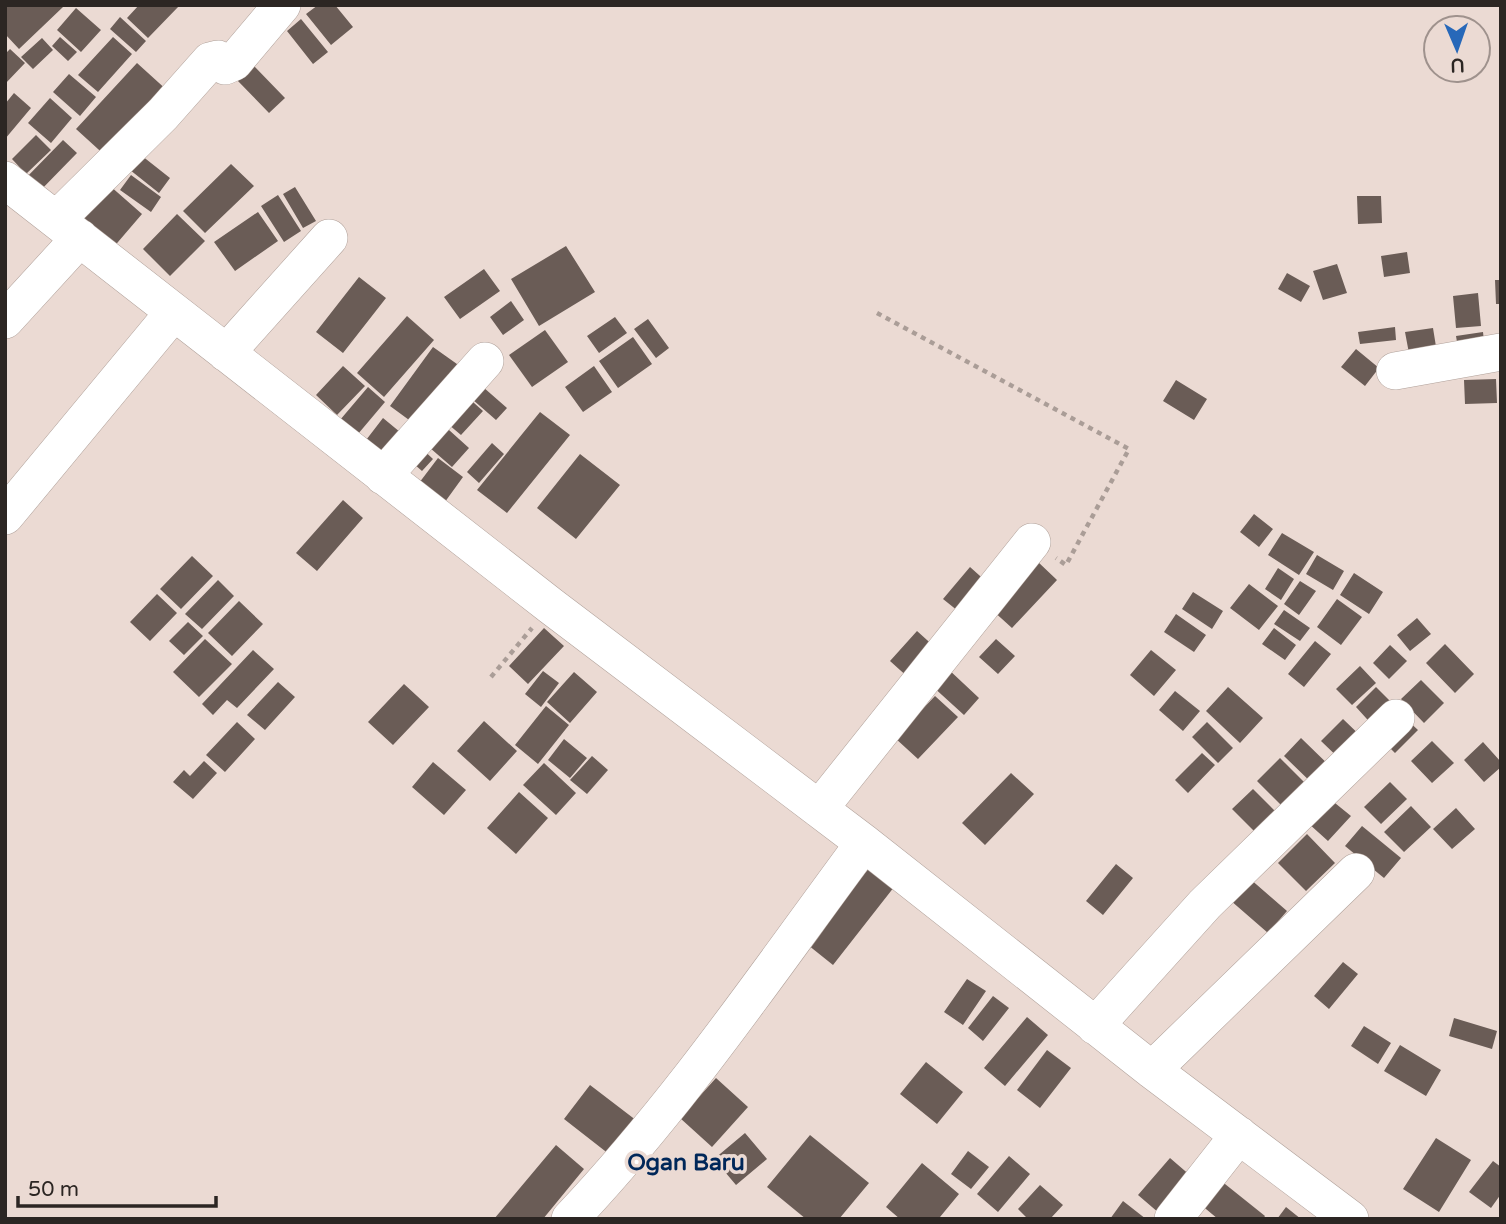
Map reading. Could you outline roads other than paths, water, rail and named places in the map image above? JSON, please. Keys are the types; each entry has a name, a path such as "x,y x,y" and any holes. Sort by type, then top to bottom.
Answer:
{"street":[{"path":"5,320 68,229 163,114 210,61 218,59 225,66 234,62 282,5"},
{"path":"6,182 551,606 864,843 1095,1026 1350,1219"},
{"path":"226,352 329,239"},
{"path":"5,516 174,312"},
{"path":"1395,371 1498,360"},
{"path":"383,476 485,361"},
{"path":"819,809 1032,542"},
{"path":"1095,1026 1205,904 1396,718"},
{"path":"570,1219 638,1144 708,1057 864,843"},
{"path":"1165,1080 1356,872"},
{"path":"1172,1219 1235,1132"}],"district":[{"name":"Ogan Baru","path":"686,1162"}]}
